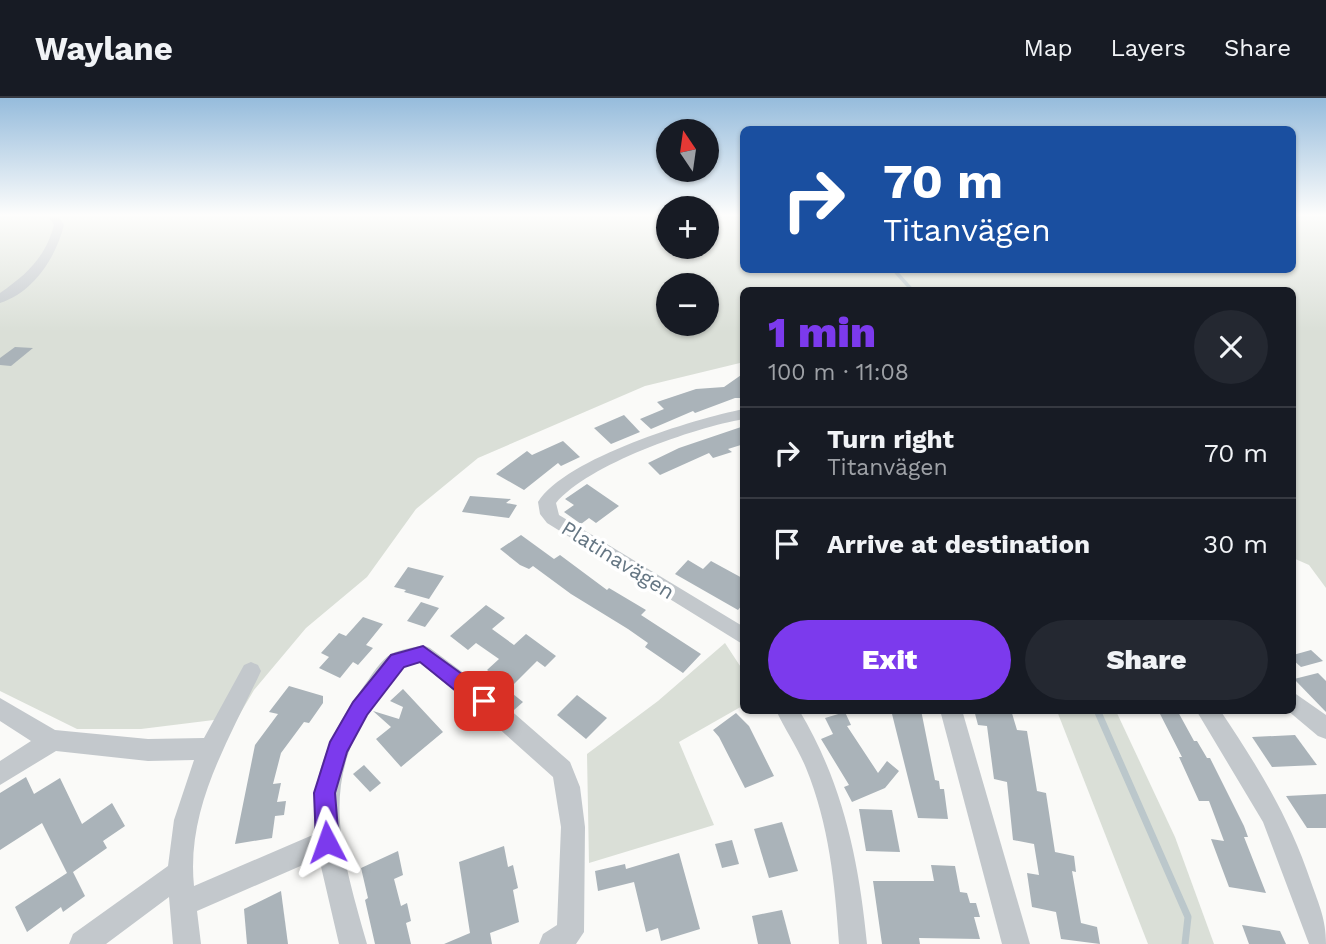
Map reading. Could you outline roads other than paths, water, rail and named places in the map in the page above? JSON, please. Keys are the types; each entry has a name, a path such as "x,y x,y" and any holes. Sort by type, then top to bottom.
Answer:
{"street":[{"path":"0,299 51,253"},
{"name":"Platinavägen","path":"740,415 676,434 589,470 553,491 547,502 549,514 553,519 740,635"},
{"path":"353,944 327,842 325,793 330,768 347,728 398,661 423,654 484,701 562,770 569,785 572,807 569,932 553,944"},
{"path":"187,944 180,873 186,826 209,749 251,671"},
{"path":"1296,704 1326,729"},
{"path":"0,708 29,729 53,740 148,750 209,749"},
{"path":"789,714 804,738 832,806 848,876 853,944"},
{"path":"952,714 1016,944"},
{"path":"1210,714 1270,807 1289,853 1304,903 1323,944"},
{"path":"0,774 53,740"},
{"path":"183,904 327,842"},
{"path":"83,944 180,873"}],"waterway":[{"path":"897,273 909,287"},
{"path":"1099,714 1188,917 1185,944"}]}
